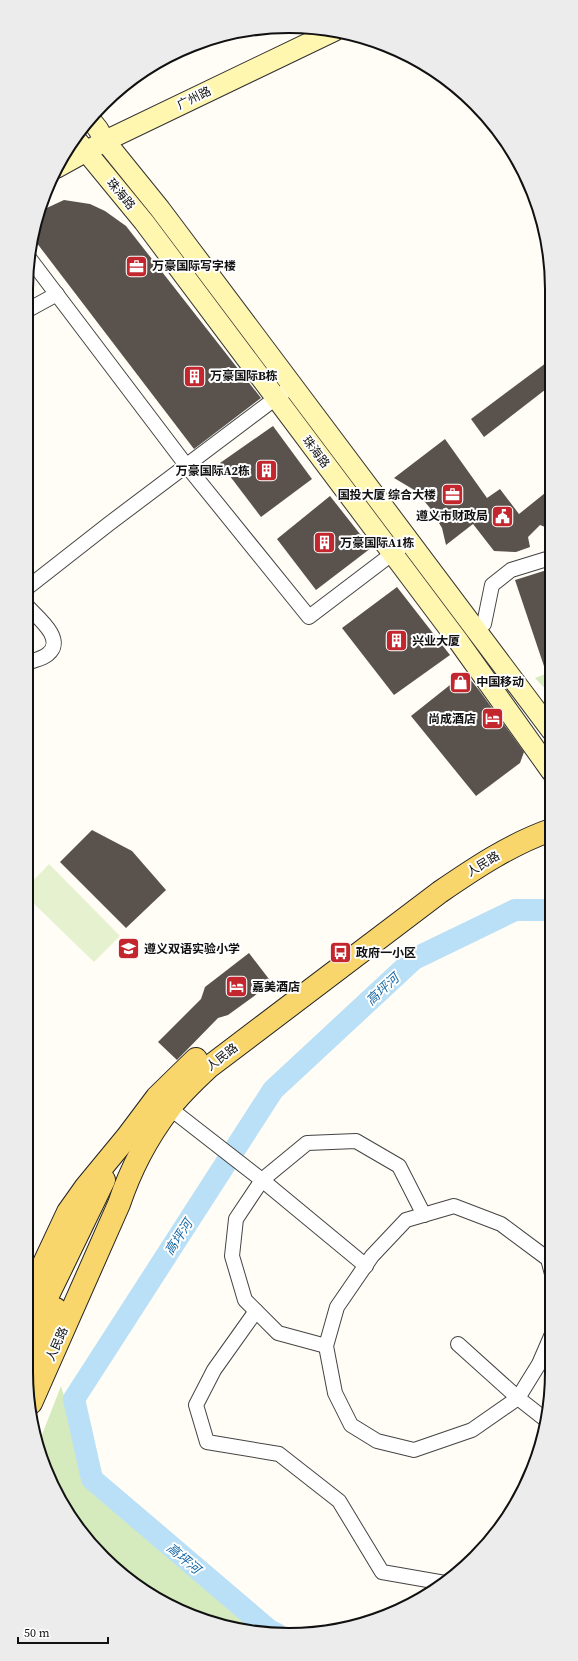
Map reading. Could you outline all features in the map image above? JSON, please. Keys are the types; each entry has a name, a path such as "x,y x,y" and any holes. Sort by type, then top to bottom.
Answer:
{"main road":[{"name":"人民路","path":"33,1287 68,1212 85,1188 127,1137 163,1103 197,1058 319,970 432,882 468,857 507,835 545,819"},
{"name":"人民路","path":"34,1395 119,1204 127,1180 149,1140 163,1103 189,1086 209,1067 440,892 475,868 513,846 545,833"},
{"path":"33,1328 103,1182 127,1137"},
{"path":"33,1361 81,1256 149,1140"}],"street":[{"name":"广州路","path":"79,143 98,130 298,34"},
{"name":"广州路","path":"98,130 324,35"},
{"name":"珠海路","path":"98,130 160,209 545,722"},
{"name":"珠海路","path":"78,145 144,222 393,553 545,763"},
{"path":"34,265 186,466 309,617 409,541"},
{"path":"33,307 57,294"},
{"path":"33,583 292,386"},
{"path":"476,630 484,624 492,585 511,570 545,560"},
{"path":"33,613 51,633 54,641 53,649 48,655 33,661"},
{"path":"163,1103 262,1180 366,1266"},
{"path":"326,1346 278,1333 245,1300 232,1256 236,1219 262,1180 307,1143 356,1141 399,1166 424,1215"},
{"path":"545,1257 501,1224 454,1206 406,1220 372,1256 338,1307 326,1346 335,1393 351,1425 377,1441 414,1450 472,1430 518,1398 545,1349"},
{"path":"256,1311 214,1370 196,1405 207,1442 279,1454 339,1501 382,1572 436,1581"},
{"path":"458,1344 518,1398 541,1416"}],"green space":[{"path":"545,674 545,689 535,678"},
{"path":"49,864 120,936 94,962 33,903 33,881"},
{"path":"61,1386 72,1422 87,1458 105,1482 251,1606 270,1627 239,1623 191,1609 161,1594 133,1575 108,1553 76,1514 52,1470 42,1436"}],"building":[{"path":"64,200 90,204 105,211 126,226 261,398 194,449 37,244 47,208"},
{"path":"545,364 545,390 484,437 471,419"},
{"name":"万豪国际A2栋","path":"273,426 312,479 261,517 220,463"},
{"name":"国投大厦 综合大楼","path":"445,439 487,498 500,489 519,514 545,493 545,527 540,525 528,537 530,547 516,552 494,551 473,524 446,545 442,528 430,508 416,491 394,478"},
{"name":"万豪国际A1栋","path":"330,496 371,548 316,590 277,539"},
{"path":"545,571 545,669 515,580"},
{"name":"兴业大厦","path":"397,587 450,655 394,695 342,628"},
{"path":"465,673 524,752 520,763 476,796 411,716"},
{"path":"92,830 132,851 166,890 126,928 60,862"},
{"path":"249,953 272,983 228,1015 218,1018 177,1060 158,1042 201,999 205,987"}],"waterway":[{"name":"高坪河","path":"265,1627 92,1479 74,1399 273,1090 414,959 515,910 545,910"}],"place":[{"name":"万豪国际写字楼","path":"136,266"},
{"name":"万豪国际B栋","path":"195,376"},
{"name":"万豪国际A2栋","path":"266,471"},
{"name":"国投大厦 综合大楼","path":"452,495"},
{"name":"遵义市财政局","path":"503,516"},
{"name":"万豪国际A1栋","path":"324,543"},
{"name":"兴业大厦","path":"396,641"},
{"name":"中国移动","path":"461,682"},
{"name":"尚成酒店","path":"492,719"},
{"name":"遵义双语实验小学","path":"128,949"},
{"name":"政府一小区","path":"341,953"},
{"name":"嘉美酒店","path":"237,987"}]}
